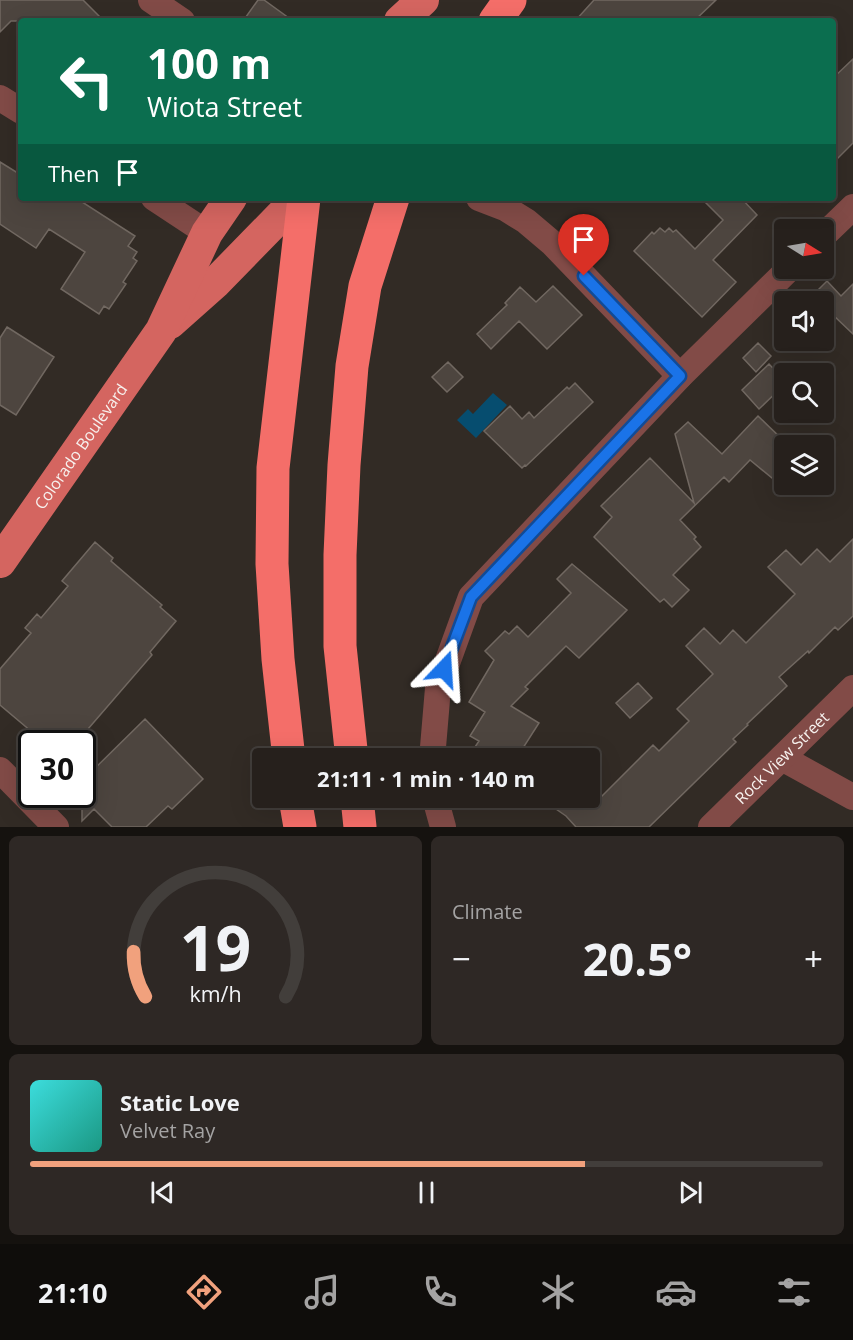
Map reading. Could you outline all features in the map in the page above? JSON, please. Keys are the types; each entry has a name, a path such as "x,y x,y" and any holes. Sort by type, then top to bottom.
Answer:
{"highway":[{"path":"497,18 510,0"},
{"path":"288,748 278,659 272,564 273,468 304,201"},
{"path":"350,748 340,646 340,555 344,465 352,366 365,286 392,201"},
{"path":"297,808 300,827"},
{"path":"358,808 360,827"}],"main road":[{"path":"403,18 423,0"},
{"path":"483,18 501,0"},
{"name":"Colorado Boulevard","path":"3,550 161,331 207,233 229,201"},
{"name":"Colorado Boulevard","path":"161,331 215,284 295,201"}],"street":[{"path":"151,0 178,18"},
{"path":"0,98 18,109"},
{"path":"159,201 207,233"},
{"path":"487,201 519,216 552,243 680,376"},
{"path":"834,226 853,207"},
{"path":"433,748 438,688 471,597 680,376 779,279"},
{"name":"Rock View Street","path":"711,827 853,688"},
{"path":"782,758 853,796"},
{"path":"0,770 56,827"},
{"path":"438,808 443,827"}],"water":[{"path":"493,393 507,405 476,438 457,420 468,409 473,414"}],"building":[{"path":"0,0 83,0 101,18 18,18 18,21 11,21 0,32"},
{"path":"258,0 264,0 289,18 245,18"},
{"path":"594,0 716,0 697,18 578,18"},
{"path":"853,59 853,143 836,160 836,75"},
{"path":"0,162 18,173 18,201 81,201 135,236 128,246 137,252 133,258 137,261 123,282 126,284 109,309 104,306 99,314 61,289 85,252 49,229 36,248 0,224"},
{"path":"704,201 744,201 757,215 713,260 736,282 702,317 634,251 652,232 654,234 660,228 665,232 669,228 673,232 676,230 695,249 723,220"},
{"path":"827,281 841,296 853,284 853,334 834,316 834,291 817,291"},
{"path":"553,286 582,315 547,349 519,321 491,349 477,334 507,305 505,303 520,287 536,302"},
{"path":"7,327 54,357 16,415 0,405 0,338"},
{"path":"758,343 771,356 756,372 743,358"},
{"path":"448,362 463,377 447,392 432,377"},
{"path":"769,364 774,369 774,395 759,409 742,390"},
{"path":"575,383 593,402 526,466 522,468 484,431 510,406 522,419 529,412 534,418 567,387 569,389"},
{"path":"758,416 778,435 774,435 774,476 772,478 750,460 729,482 724,477 680,520 696,537 694,539 701,547 673,575 689,590 672,607 664,599 660,602 594,537 612,517 601,506 650,458 694,503 675,434 688,422 722,454"},
{"path":"853,539 853,616 838,630 835,627 809,653 808,651 779,677 787,686 733,739 736,742 649,827 576,827 554,808 600,808 600,798 653,745 659,751 689,721 677,709 713,674 686,646 704,628 720,644 733,630 746,643 795,594 768,567 786,550 801,565 817,549 830,562"},
{"path":"95,542 113,558 111,561 162,605 160,607 176,621 150,652 152,655 87,730 30,730 0,705 0,669 31,633 25,628 37,614 41,618 68,586 62,581"},
{"path":"572,564 627,610 579,658 566,646 525,687 528,689 511,706 539,723 523,748 474,748 479,741 470,736 485,712 469,702 494,660 485,651 505,631 509,634 517,626 528,637 571,593 557,579"},
{"path":"638,683 652,698 630,718 616,703"},
{"path":"145,719 203,779 172,809 168,806 146,827 112,827 94,809 82,821 82,808 96,808 96,767"}],"route":[{"path":"444,669 471,597 680,376 584,276"}]}
